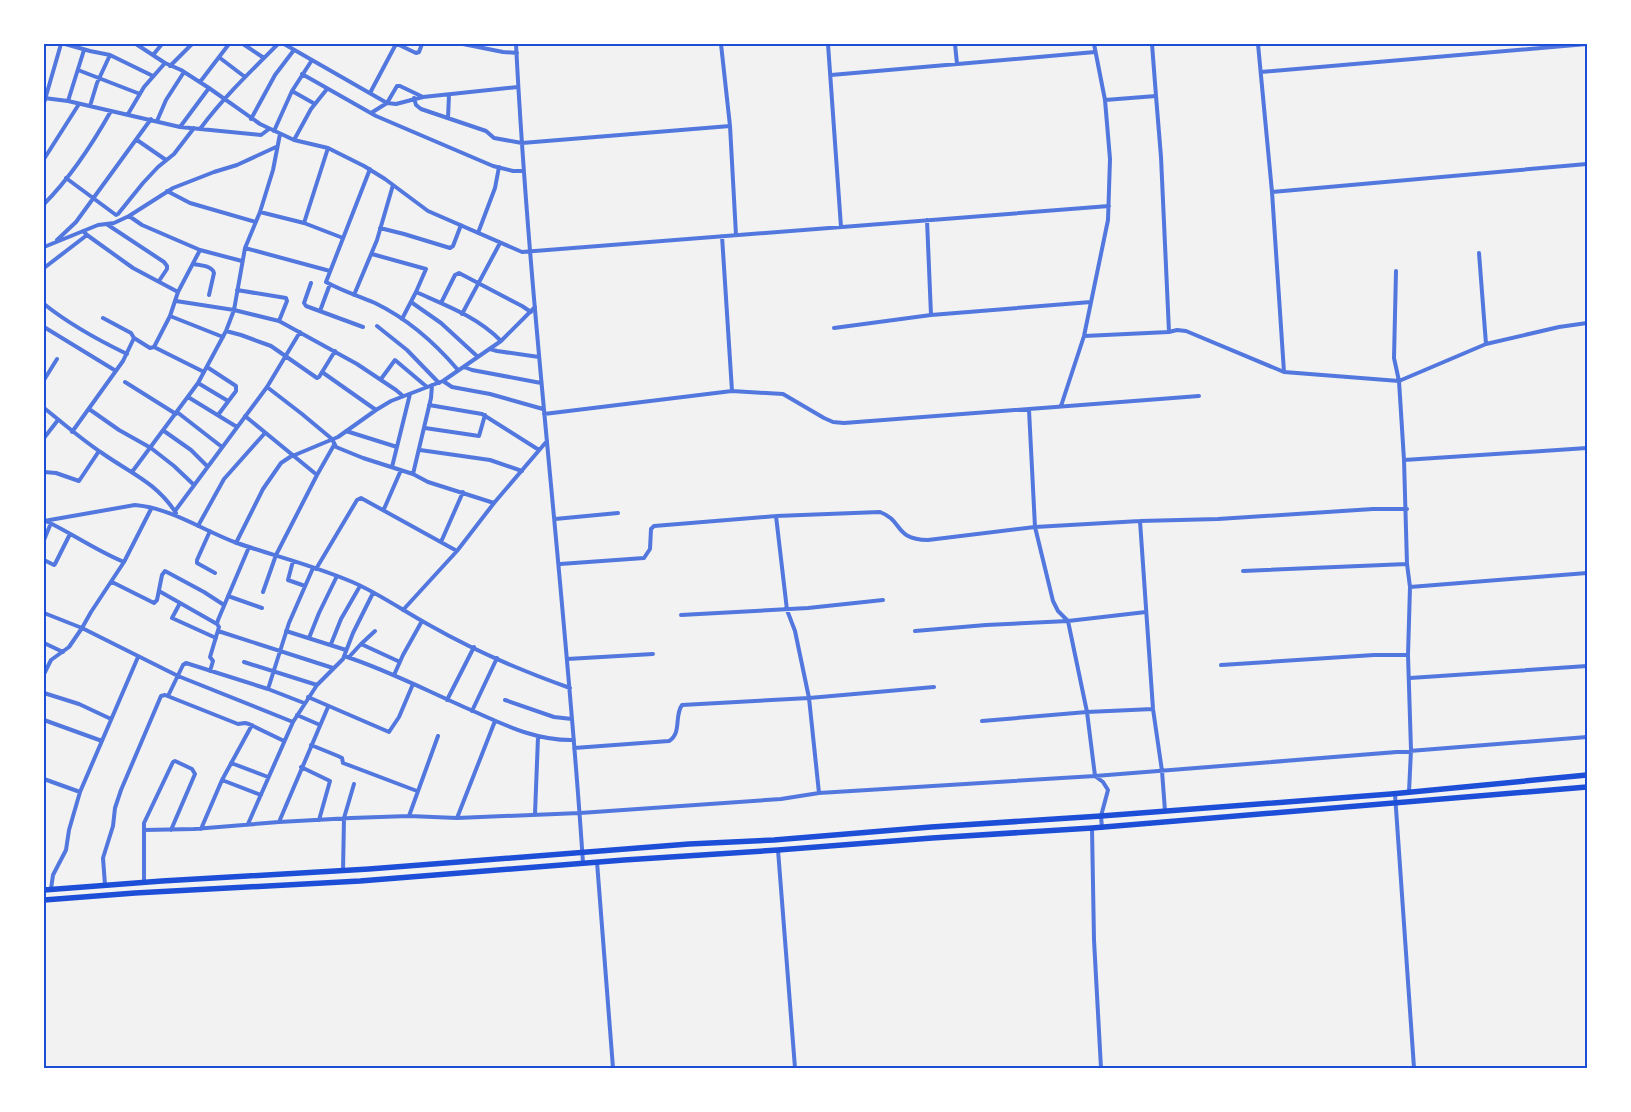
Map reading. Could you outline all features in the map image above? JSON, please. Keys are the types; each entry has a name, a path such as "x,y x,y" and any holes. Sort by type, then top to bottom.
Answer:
{"main road":[{"path":"44,890 144,882 343,871 583,852 1101,816 1395,794 1587,775"},
{"path":"44,900 135,892 360,881 932,838 1102,828 1587,787"}],"street":[{"path":"44,103 61,44"},
{"path":"65,44 110,55 154,76"},
{"path":"136,44 170,66 200,82 251,119 269,129 294,140 328,148 370,169 428,212 522,252 1109,206"},
{"path":"153,55 162,44"},
{"path":"170,66 192,44"},
{"path":"200,82 229,44"},
{"path":"243,44 264,58"},
{"path":"200,129 245,77 278,44"},
{"path":"284,44 388,103 396,104 414,98 518,88"},
{"path":"370,92 397,44 416,53 419,52 422,44"},
{"path":"463,44 517,53"},
{"path":"516,44 543,409 560,564 584,863"},
{"path":"720,44 730,126 736,235"},
{"path":"828,44 841,227"},
{"path":"955,44 957,64"},
{"path":"1061,406 1084,336 1108,220 1110,160 1105,100 1094,44"},
{"path":"1152,44 1161,157 1169,332"},
{"path":"1258,44 1272,192 1284,372"},
{"path":"1261,72 1587,45"},
{"path":"68,101 84,50"},
{"path":"251,119 274,75 294,50"},
{"path":"831,75 1095,52"},
{"path":"90,106 110,55"},
{"path":"220,58 245,77"},
{"path":"274,131 292,90 312,60"},
{"path":"128,114 140,94 165,63"},
{"path":"78,70 140,94"},
{"path":"157,121 166,100 184,72"},
{"path":"302,74 371,113 499,168 524,171"},
{"path":"371,113 388,103 397,86 423,97"},
{"path":"180,127 209,88"},
{"path":"294,140 315,104 327,89"},
{"path":"292,90 315,104"},
{"path":"448,95 448,118"},
{"path":"1105,100 1156,96"},
{"path":"45,98 68,101 180,127 261,135 269,129"},
{"path":"414,98 418,108 486,131 494,138 522,143 730,126"},
{"path":"44,159 79,104"},
{"path":"44,204 99,133 111,111"},
{"path":"55,242 76,222 151,119"},
{"path":"66,178 116,215 158,167 179,148 194,128"},
{"path":"132,472 198,383 223,338 234,310 245,248 260,212 273,170 280,134"},
{"path":"136,140 166,160"},
{"path":"108,225 129,216 181,184 237,165 276,147"},
{"path":"304,224 328,148"},
{"path":"1272,192 1587,164"},
{"path":"478,232 495,188 499,168"},
{"path":"370,169 326,280 330,284 375,304 402,319 432,342 458,370"},
{"path":"354,295 372,254 393,185"},
{"path":"167,191 190,203 256,222"},
{"path":"260,212 304,224 343,238"},
{"path":"129,216 142,224 200,250 242,261"},
{"path":"927,220 932,315"},
{"path":"44,247 101,224 108,225 164,262 167,269 159,281"},
{"path":"380,228 450,248 453,246 461,225"},
{"path":"83,231 133,268 178,292"},
{"path":"44,268 87,235"},
{"path":"722,236 732,392"},
{"path":"462,314 500,242"},
{"path":"245,248 330,271"},
{"path":"154,347 170,316 178,292 200,250"},
{"path":"1478,253 1486,344"},
{"path":"372,254 424,268 426,271 402,319"},
{"path":"193,264 214,270 209,295"},
{"path":"1396,271 1394,358 1399,381 1407,510 1407,564 1410,587 1408,655 1411,750 1409,792"},
{"path":"441,303 456,273 459,273 530,312"},
{"path":"311,283 306,306 363,327"},
{"path":"320,311 330,284"},
{"path":"237,290 286,298 287,301 279,321"},
{"path":"416,292 473,319 501,340"},
{"path":"176,301 234,310 279,321 335,351 381,379 403,396"},
{"path":"411,302 452,333 478,357"},
{"path":"834,328 932,315 1090,302"},
{"path":"44,304 68,322 127,354"},
{"path":"236,543 263,489 281,463 332,439 376,410 403,396 441,382 490,349 535,307"},
{"path":"170,316 223,338"},
{"path":"104,318 131,333 134,338 150,348 154,347 204,372"},
{"path":"1084,336 1186,331 1284,372 1399,381 1486,344 1559,326 1587,323"},
{"path":"377,326 407,350 441,382 543,409"},
{"path":"44,327 116,371"},
{"path":"226,331 271,346 317,378 335,351"},
{"path":"175,511 267,387 300,332"},
{"path":"72,432 116,371 127,354 134,338"},
{"path":"490,349 539,357"},
{"path":"45,377 57,359"},
{"path":"381,379 395,360 430,386"},
{"path":"207,367 236,386 236,391 218,415"},
{"path":"464,367 541,384"},
{"path":"322,372 376,410"},
{"path":"125,382 176,413 222,447"},
{"path":"198,383 228,401"},
{"path":"413,474 429,405 430,386"},
{"path":"267,387 302,414 332,439 334,445 345,452 413,474 428,482 494,503"},
{"path":"544,414 732,392 783,394 824,418 833,422 844,423 1199,396"},
{"path":"392,468 410,394"},
{"path":"188,397 237,427"},
{"path":"429,405 485,415 539,450"},
{"path":"44,408 98,451 154,487 178,517"},
{"path":"88,409 151,448 194,484"},
{"path":"1029,410 1035,527 1053,601 1058,611 1068,621 1087,712 1095,776 1103,782 1108,790 1101,816 1102,828"},
{"path":"424,428 478,436 485,415"},
{"path":"245,416 317,474"},
{"path":"44,438 58,420"},
{"path":"44,428 48,432"},
{"path":"164,431 191,450 207,466"},
{"path":"346,431 397,447"},
{"path":"198,526 224,479 265,433"},
{"path":"404,610 457,551 494,503 547,441"},
{"path":"263,592 276,555 317,474 334,445"},
{"path":"1404,460 1587,448"},
{"path":"420,450 490,460 522,471"},
{"path":"44,472 56,473 79,481 98,451"},
{"path":"384,510 401,470"},
{"path":"440,542 463,492"},
{"path":"268,689 286,631 305,586 357,500 361,498 457,551"},
{"path":"47,522 134,505 178,517 236,543 337,576 360,586 422,621 474,647 535,676 570,688"},
{"path":"44,674 52,660 69,647 112,582 151,509"},
{"path":"560,564 644,558 650,549 651,529 654,526 776,516 880,512 892,518 901,532 907,537 916,540 928,540 1035,527 1218,519 1373,509 1407,510"},
{"path":"555,519 618,513"},
{"path":"776,516 787,610 795,631 809,698 819,794"},
{"path":"1140,521 1153,709 1162,771 1165,811"},
{"path":"47,522 97,550 124,562"},
{"path":"44,540 47,522"},
{"path":"210,531 197,563 215,573"},
{"path":"44,560 55,564 70,534"},
{"path":"210,671 213,661 210,657 219,628 217,624 249,547"},
{"path":"293,561 288,580 305,586"},
{"path":"1243,571 1407,564"},
{"path":"112,582 154,603 158,600 162,575 165,572 204,592 224,605"},
{"path":"1410,587 1587,573"},
{"path":"309,638 318,613 337,576"},
{"path":"331,644 337,627 360,586"},
{"path":"159,591 217,624"},
{"path":"248,824 293,722 317,685 344,656 373,593"},
{"path":"228,596 262,608"},
{"path":"681,615 787,610 883,600"},
{"path":"180,603 172,618 216,638"},
{"path":"915,631 1068,621 1146,612"},
{"path":"44,613 82,628 178,676 293,722"},
{"path":"394,675 422,621"},
{"path":"218,631 333,668"},
{"path":"286,631 346,650"},
{"path":"349,658 375,631"},
{"path":"44,643 64,652"},
{"path":"361,644 400,662"},
{"path":"447,700 474,647"},
{"path":"568,659 653,654"},
{"path":"1221,665 1374,654 1408,655"},
{"path":"344,656 394,675 522,732 557,740 574,740"},
{"path":"51,889 53,876 66,850 69,830 80,792 138,657"},
{"path":"472,710 497,658"},
{"path":"244,662 317,685"},
{"path":"168,696 183,665 186,663 268,689 304,703"},
{"path":"1410,678 1587,666"},
{"path":"308,698 389,732 399,717 413,684"},
{"path":"574,748 669,741 676,735 679,711 682,705 809,698 934,687"},
{"path":"44,693 79,704 111,719"},
{"path":"105,885 103,858 113,826 115,808 161,696 168,696 238,724 245,722 284,741"},
{"path":"505,700 554,717 572,719"},
{"path":"279,822 328,707"},
{"path":"982,721 1087,712 1153,709"},
{"path":"297,715 320,725"},
{"path":"44,720 102,741"},
{"path":"457,818 495,721"},
{"path":"202,829 222,780 252,725"},
{"path":"409,816 438,736"},
{"path":"534,814 538,737"},
{"path":"144,830 202,829 344,818 409,816 457,818 580,813 781,799 819,794 1162,771 1587,737"},
{"path":"311,745 342,758 344,763 417,791"},
{"path":"144,882 144,830 146,818 175,761 192,769 195,774 171,830"},
{"path":"231,763 268,777"},
{"path":"301,768 330,782 318,820"},
{"path":"44,779 80,792"},
{"path":"222,780 261,795"},
{"path":"343,871 344,818 354,784"},
{"path":"1395,794 1414,1068"},
{"path":"1092,828 1094,940 1101,1068"},
{"path":"778,850 795,1068"},
{"path":"597,862 613,1068"}]}
